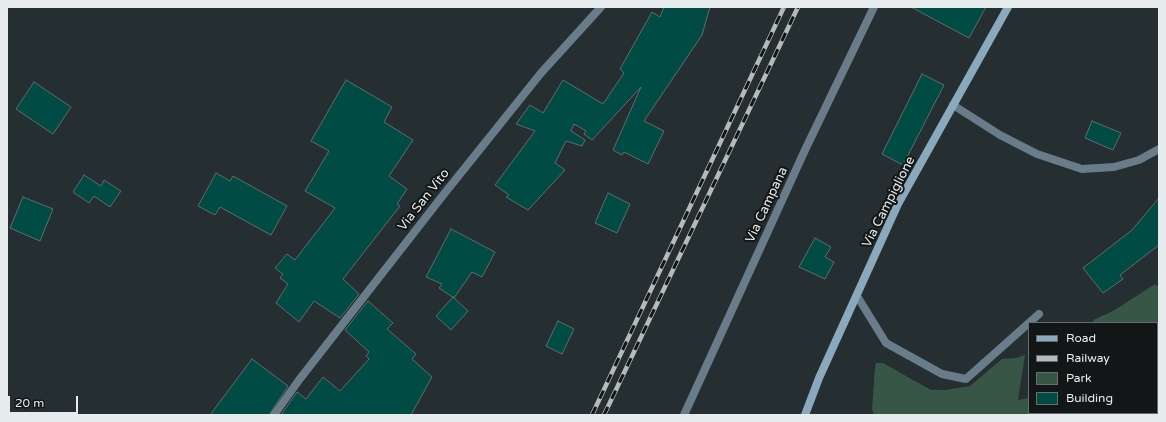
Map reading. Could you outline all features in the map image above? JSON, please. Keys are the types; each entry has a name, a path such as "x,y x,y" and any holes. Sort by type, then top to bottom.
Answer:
{"main road":[{"name":"Via Campiglione","path":"805,415 819,378 898,204 1008,7"}],"street":[{"name":"Via San Vito","path":"274,415 299,380 444,194 541,73 601,7"},
{"name":"Via Campana","path":"684,415 805,150 874,7"},
{"path":"954,105 1000,135 1037,154 1082,169 1114,166 1140,160 1159,149"},
{"path":"856,296 886,343 942,374 966,379 1028,324"},
{"path":"1030,322 1039,314"}],"green space":[{"path":"1155,284 1159,287 1159,415 874,415 872,409 876,363 883,363 931,390 945,390 970,386 1002,359 1016,358 1025,355 1018,400 1028,398 1028,414 1158,414 1158,322 1094,322 1093,320 1113,311"}],"building":[{"path":"664,7 710,7 702,35 644,121 664,131 648,164 624,152 622,155 613,150 641,87 592,140 584,134 586,131 574,124 571,131 585,140 582,146 566,141 555,163 565,170 528,210 506,197 509,195 495,185 535,131 516,124 530,105 543,113 563,80 603,104 624,73 620,69 652,12 660,17"},
{"path":"911,7 986,7 969,38"},
{"path":"922,74 944,85 903,165 882,154"},
{"path":"346,80 392,107 384,122 413,140 389,176 407,189 397,204 400,206 343,279 359,294 340,318 314,301 299,322 276,303 288,284 280,278 283,274 275,268 287,254 295,260 335,208 305,191 329,151 311,141"},
{"path":"34,82 71,107 53,134 16,109"},
{"path":"1092,121 1121,133 1113,150 1085,138"},
{"path":"216,173 230,181 233,176 287,206 271,235 220,207 215,215 198,206"},
{"path":"84,175 101,186 104,180 121,191 110,207 94,196 89,203 73,192"},
{"path":"608,193 630,204 617,233 595,223"},
{"path":"23,197 53,209 40,241 10,228"},
{"path":"1159,198 1159,245 1120,275 1123,279 1103,293 1083,268 1132,230"},
{"path":"451,229 495,252 482,277 472,272 454,298 439,288 442,284 426,277"},
{"path":"815,238 831,247 825,257 834,262 825,279 799,267"},
{"path":"453,297 468,311 451,330 436,316"},
{"path":"368,301 393,323 387,329 416,354 412,359 432,377 411,415 281,415 297,392 306,399 323,377 340,391 369,359 366,356 369,352 345,330"},
{"path":"558,321 574,329 562,354 546,346"},
{"path":"252,359 288,386 269,415 210,415"}],"railway":[{"path":"592,415 784,7"},
{"path":"604,415 798,7"}]}
